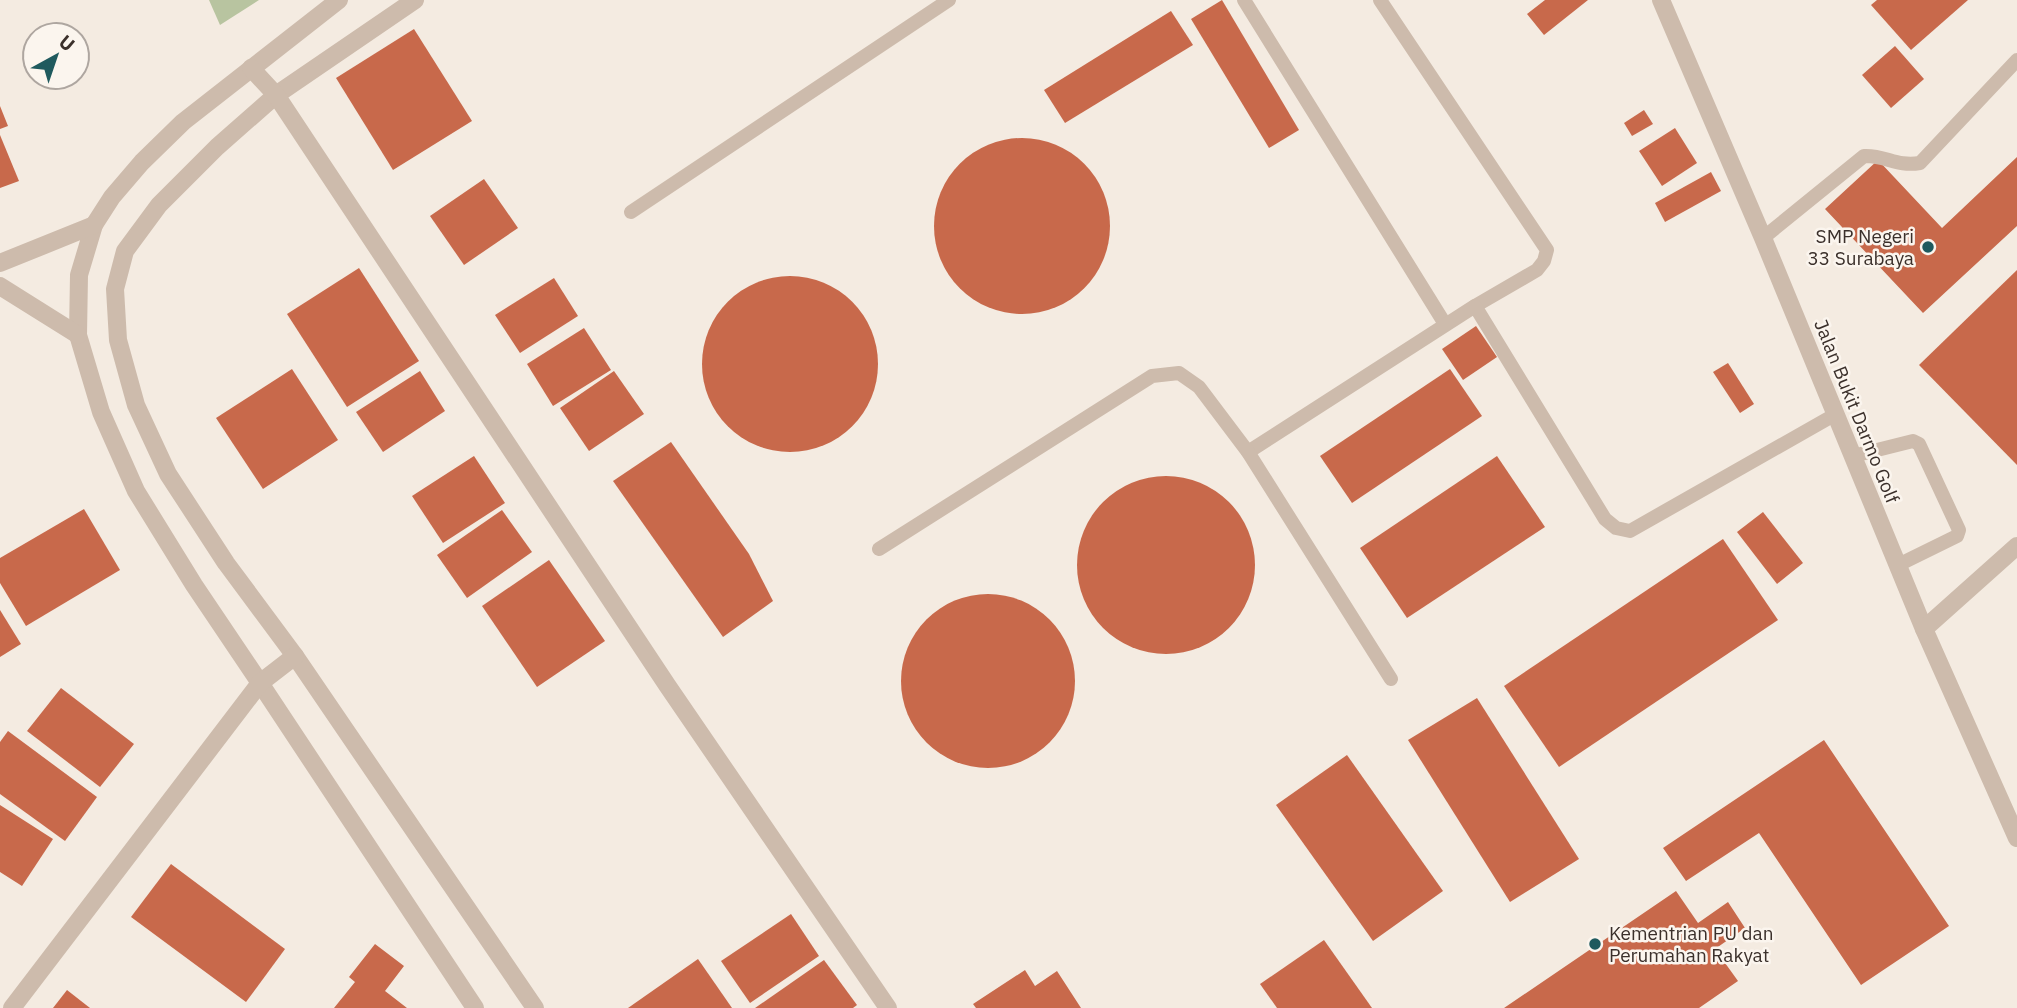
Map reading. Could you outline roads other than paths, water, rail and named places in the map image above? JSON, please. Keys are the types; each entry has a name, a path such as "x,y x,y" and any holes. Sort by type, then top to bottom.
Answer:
{"street":[{"path":"339,0 183,122 142,162 112,197 94,225 79,275 78,335 101,412 136,491 194,585 472,1006"},
{"path":"415,0 275,95 217,147 159,205 125,251 115,289 118,340 135,405 167,474 226,563 295,656 535,1008"},
{"name":"Jalan Bukit Darmo Golf","path":"1661,0 1763,237 1924,629 2017,838"},
{"path":"251,68 275,95 667,685 888,1008"},
{"path":"0,263 94,225"},
{"path":"0,286 78,335"},
{"path":"1924,629 2017,546"},
{"path":"12,1008 260,682 295,656"}],"lane":[{"path":"631,212 949,0"},
{"path":"1244,0 1445,324"},
{"path":"1248,452 1445,324 1536,270 1544,261 1547,250 1380,0"},
{"path":"1763,237 1864,156 1906,165 1920,163 2017,60"},
{"path":"1475,306 1605,519 1616,528 1630,531 1836,414"},
{"path":"879,549 1152,376 1179,373 1199,387 1248,452 1391,679"},
{"path":"1853,456 1913,441 1919,444 1959,530 1957,536 1898,565"}],"place":[{"name":"SMP Negeri 33 Surabaya","path":"1928,247"},
{"name":"Kementrian PU dan Perumahan Rakyat","path":"1595,944"}]}
